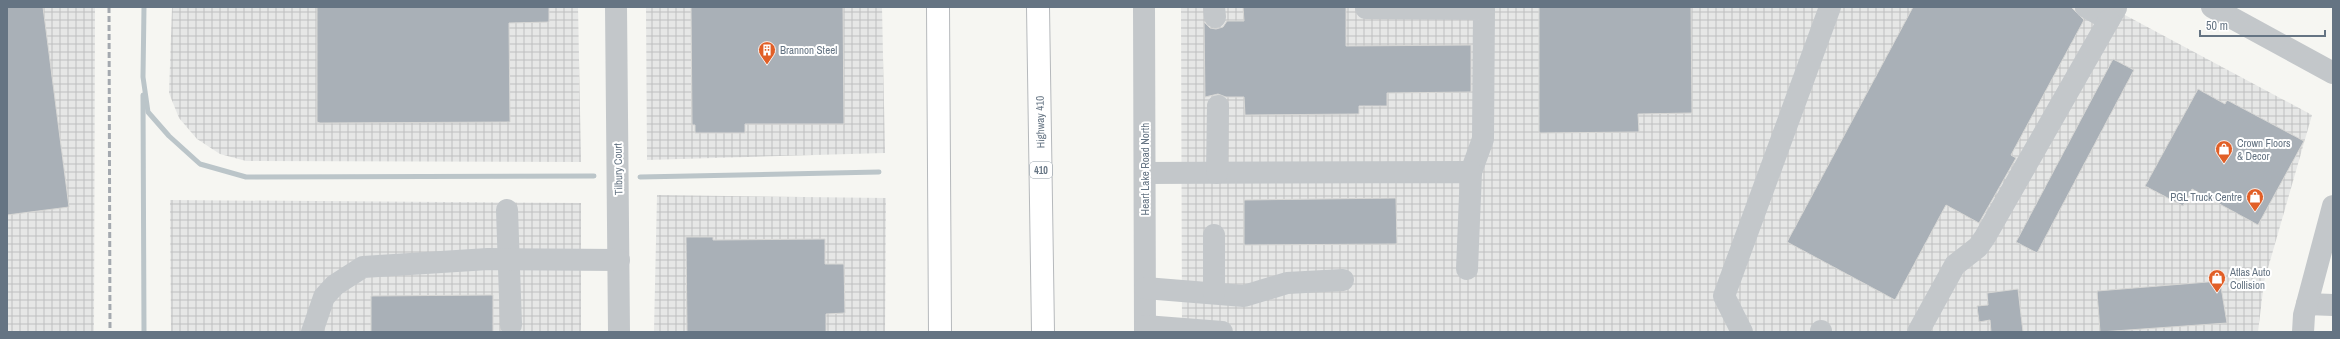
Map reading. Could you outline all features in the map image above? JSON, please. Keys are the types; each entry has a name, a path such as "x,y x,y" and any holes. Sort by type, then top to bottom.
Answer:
{"highway":[{"path":"938,7 940,332"},
{"name":"Highway 410","path":"1038,7 1043,332"}],"street":[{"name":"Tilbury Court","path":"616,7 619,332"},
{"name":"Heart Lake Road North","path":"1144,7 1145,329"},
{"path":"1742,332 1724,296 1830,7"},
{"path":"1918,332 1955,265 1978,247 1985,237 2113,14 2086,7"},
{"path":"2212,7 2333,73"},
{"path":"1366,8 1484,8 1483,139 1471,172 1467,269"},
{"path":"1217,173 1218,106"},
{"path":"1145,173 1471,172"},
{"path":"2303,332 2306,304 2333,206"},
{"path":"507,210 511,325"},
{"path":"1214,236 1214,293"},
{"path":"312,332 324,298 335,285 363,267 508,259 619,260"},
{"path":"1145,288 1244,296 1287,283 1343,280"},
{"path":"2306,304 2333,305"},
{"path":"1145,329 1222,332"}],"shaded area":[{"path":"7,7 95,7 94,332 7,332"},
{"path":"172,7 578,7 581,162 246,161 220,154 197,139 179,118 169,93"},
{"path":"646,7 882,7 885,153 647,160"},
{"path":"1181,7 2110,7 2312,115 2264,282 2258,332 1182,332"},
{"path":"657,195 886,198 885,332 654,332"},
{"path":"170,200 581,203 581,332 171,332"}],"building":[{"path":"7,7 43,7 69,207 7,215"},
{"path":"317,7 549,7 549,22 509,23 510,122 320,123 317,122"},
{"name":"Brannon Steel","path":"691,7 843,7 844,124 745,124 745,133 695,133 695,125 692,125"},
{"path":"1243,7 1346,7 1346,46 1471,45 1471,92 1387,93 1387,106 1359,106 1359,114 1245,115 1244,97 1226,97 1218,94 1205,97 1204,22 1210,28 1216,29 1223,27 1227,21 1244,21"},
{"path":"1539,7 1691,7 1692,113 1638,114 1639,132 1539,133"},
{"path":"1913,7 2071,7 2084,20 2011,155 2016,158 1979,223 1946,205 1895,300 1787,242"},
{"path":"2113,59 2134,70 2037,253 2016,242"},
{"name":"Crown Floors & Decor","path":"2198,89 2225,104 2227,100 2304,141 2258,225 2192,189 2183,206 2145,186"},
{"path":"1396,198 1397,244 1244,245 1244,200"},
{"path":"686,237 713,237 713,240 825,239 825,264 844,264 845,313 826,314 826,332 687,332"},
{"path":"2220,281 2227,323 2100,332 2097,291"},
{"path":"2018,289 2023,332 1991,332 1990,320 1979,322 1977,306 1988,305 1987,293"},
{"path":"493,295 493,332 371,332 371,296"}],"waterway":[{"path":"144,7 143,77 148,112 169,136 200,164 246,177 594,176"},
{"path":"143,95 144,332"},
{"path":"640,177 879,172"}],"railway":[{"path":"109,7 110,332"}],"place":[{"name":"Brannon Steel","path":"767,65"},
{"name":"Crown Floors & Decor","path":"2224,164"},
{"name":"PGL Truck Centre","path":"2255,212"},
{"name":"Atlas Auto Collision","path":"2217,293"}]}
